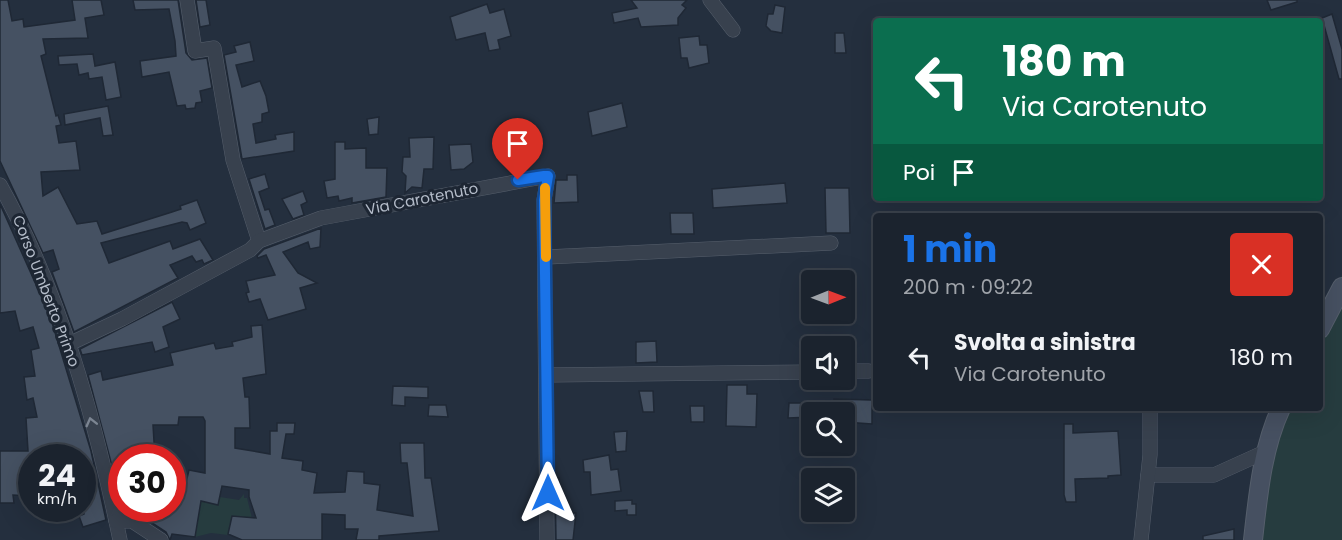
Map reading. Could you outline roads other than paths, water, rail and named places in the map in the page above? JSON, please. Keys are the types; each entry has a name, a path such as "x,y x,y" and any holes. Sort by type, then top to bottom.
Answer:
{"street":[{"path":"186,0 195,51 214,48 233,160 259,241"},
{"path":"710,0 733,30"},
{"name":"Via Carotenuto","path":"69,344 122,320 250,250 259,241 321,218 548,176 544,200 548,375 548,540"},
{"name":"Corso Umberto Primo","path":"0,185 22,227 69,344 108,491"},
{"path":"546,257 831,243"},
{"path":"1323,323 1342,287"},
{"path":"855,371 869,371"},
{"path":"548,375 801,372"},
{"path":"1140,540 1148,476 1150,411"},
{"path":"1253,540 1267,451 1280,411"},
{"path":"1148,476 1214,475 1267,451"},
{"name":"Corso Umberto Primo","path":"116,522 120,540"},
{"path":"134,522 161,540"}]}
